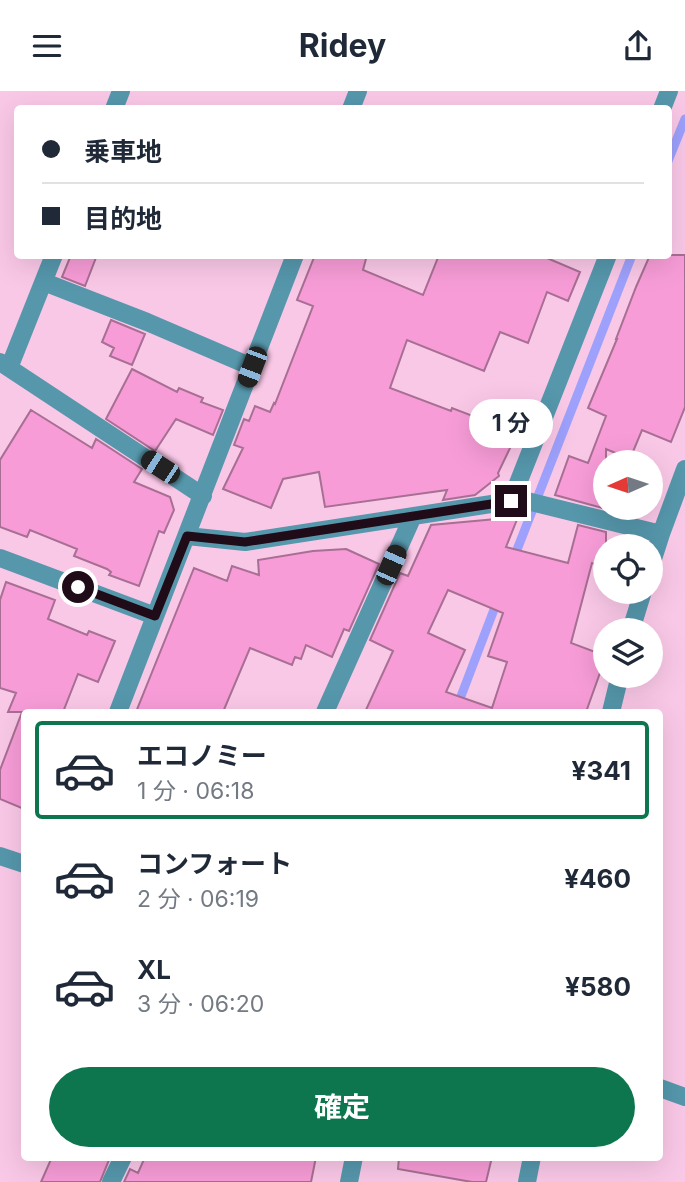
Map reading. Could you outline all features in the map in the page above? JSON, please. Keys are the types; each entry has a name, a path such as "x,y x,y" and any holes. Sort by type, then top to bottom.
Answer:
{"street":[{"path":"53,259 5,365 203,496"},
{"path":"119,709 293,259"},
{"path":"517,500 605,259"},
{"path":"44,282 170,331 252,367"},
{"path":"187,536 245,542 517,500 660,534 685,470"},
{"path":"326,709 413,516"},
{"path":"0,558 155,616"},
{"path":"612,709 617,688"},
{"path":"0,856 21,863"},
{"path":"663,1089 685,1097"},
{"path":"111,1182 120,1161"},
{"path":"349,1182 353,1161"},
{"path":"527,1182 531,1161"}],"building":[{"path":"672,255 685,255 685,407 671,442 642,430 634,450 593,450 593,505 555,495 569,456 588,463 606,416 588,408 648,259 672,259"},
{"path":"69,259 95,259 85,286 62,277"},
{"path":"313,259 366,259 363,270 423,295 437,259 549,259 580,272 568,301 547,292 528,343 500,332 484,371 407,340 390,388 512,431 507,442 512,444 499,476 475,495 443,500 447,490 325,507 319,472 283,479 271,508 223,489 243,448 234,445 244,419 249,421 255,406 270,412 275,404 313,306 297,300"},
{"path":"111,320 145,334 132,365 110,356 114,348 102,342"},
{"path":"132,369 177,392 179,388 203,398 201,402 223,410 213,435 176,419 155,451 106,419"},
{"path":"31,410 92,448 96,439 142,469 134,482 170,497 174,510 164,533 159,531 139,586 109,575 111,572 107,569 74,556 77,549 30,530 27,537 0,527 0,460"},
{"path":"518,517 506,547 568,563 578,525 606,532 593,534 593,563 571,643 593,651 595,688 587,709 366,709 393,651 370,640 400,573 408,576 431,525","holes":["448,590 503,613 488,656 507,662 492,708 446,692 465,650 428,633"]},
{"path":"346,549 379,564 349,631 344,629 332,657 306,645 301,659 295,657 292,665 250,648 224,709 137,709 194,568 227,581 232,566 259,575 258,560 313,551"},
{"path":"6,582 55,600 48,619 87,635 89,631 115,641 98,682 78,674 64,709 21,709 21,712 8,712 16,693 0,688 0,600"},
{"path":"21,715 21,808 0,799 0,770"},
{"path":"50,1161 109,1161 100,1182 41,1182"},
{"path":"143,1161 315,1161 311,1182 124,1182 130,1169 138,1173"},
{"path":"399,1161 491,1161 486,1182 398,1169"}],"waterway":[{"path":"672,151 685,119"},
{"path":"513,560 630,259"},
{"path":"456,709 498,599"}],"route":[{"path":"78,587 155,616 187,536 245,542 511,501"}]}
